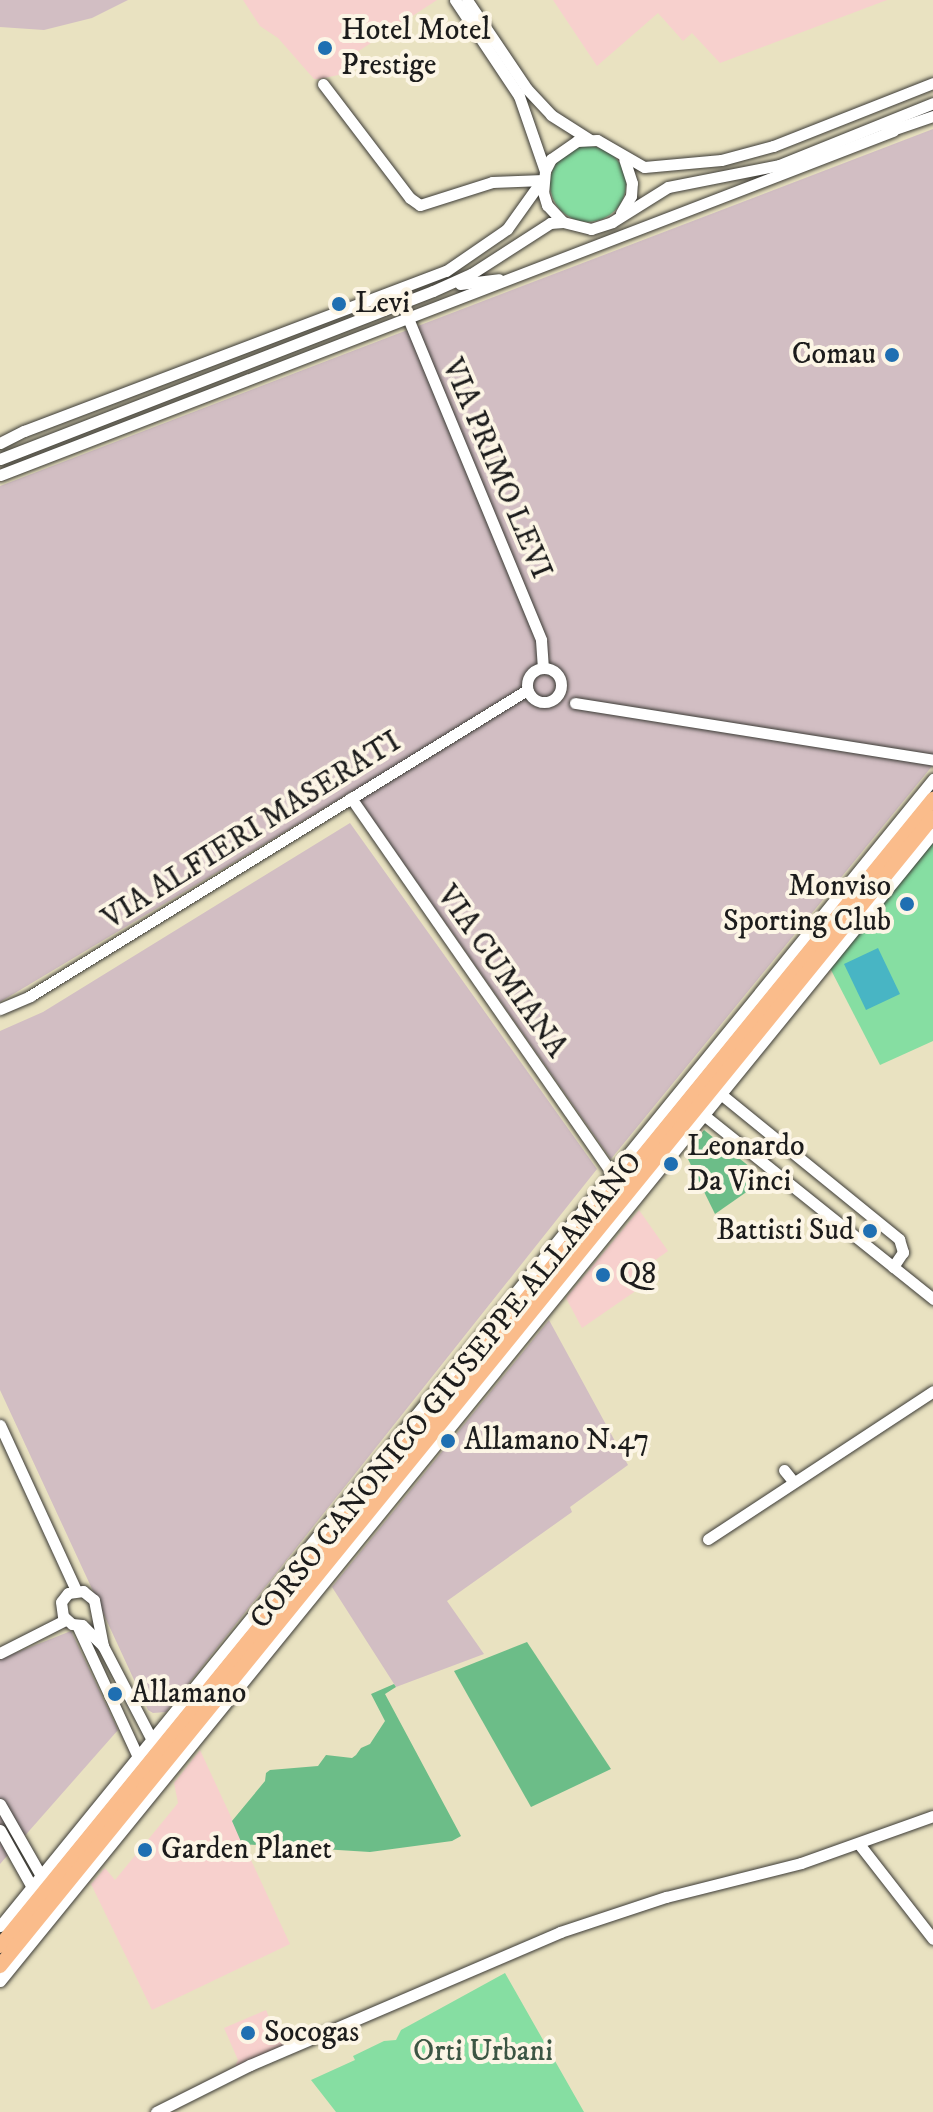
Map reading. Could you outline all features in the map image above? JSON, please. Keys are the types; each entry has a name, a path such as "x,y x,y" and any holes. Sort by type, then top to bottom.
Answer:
{"main road":[{"name":"CORSO CANONICO GIUSEPPE ALLAMANO","path":"0,1946 165,1752 691,1105 933,799"},
{"name":"CORSO CANONICO GIUSEPPE ALLAMANO","path":"691,1105 717,1091 933,817"},
{"name":"CORSO CANONICO GIUSEPPE ALLAMANO","path":"0,1966 165,1752"}],"street":[{"path":"455,0 551,115 590,140 612,147 624,158 644,167 734,157 773,146 933,83"},
{"path":"467,0 519,96 544,175 547,205 563,222"},
{"path":"323,84 410,198 420,205 492,182 544,175"},
{"path":"0,459 433,291 471,274 550,223 563,222 591,229 668,187 779,165 933,103"},
{"path":"0,475 933,116"},
{"path":"842,139 893,131"},
{"path":"0,443 24,431 446,271 494,240 517,218 551,159 566,145 590,140"},
{"path":"618,217 631,196 632,183 624,158"},
{"path":"433,291 473,281 515,277"},
{"name":"VIA PRIMO LEVI","path":"397,290 541,640 543,667"},
{"path":"575,703 561,689 560,677 543,667 529,676 527,690 537,701 575,703 933,760"},
{"path":"552,701 561,689"},
{"name":"VIA ALFIERI MASERATI","path":"0,1009 30,996 527,690"},
{"name":"CORSO CANONICO GIUSEPPE ALLAMANO","path":"0,1926 137,1755 165,1752 691,1105 933,779"},
{"name":"VIA CUMIANA","path":"351,798 612,1174"},
{"name":"CORSO CANONICO GIUSEPPE ALLAMANO","path":"717,1091 933,833"},
{"path":"717,1091 899,1239 903,1252 893,1267"},
{"path":"691,1105 933,1299"},
{"name":"CORSO CANONICO GIUSEPPE ALLAMANO","path":"0,1981 165,1752 612,1174 691,1105"},
{"path":"760,1159 775,1139"},
{"path":"708,1539 933,1391"},
{"path":"0,1425 76,1590 90,1594 96,1606 103,1646 137,1714 165,1752"},
{"path":"784,1470 793,1481"},
{"path":"60,1622 61,1602 76,1590"},
{"path":"81,1629 95,1614"},
{"path":"0,1653 60,1622 81,1629 103,1646"},
{"path":"81,1629 137,1755"},
{"path":"113,1703 137,1714"},
{"path":"0,1804 41,1876"},
{"path":"156,2112 250,2065 560,1932 666,1897 859,1844 933,1816"},
{"path":"0,1830 32,1887"},
{"path":"859,1844 933,1939"}],"shaded area":[{"path":"0,0 128,0 92,18 44,30 0,27"},
{"name":"Hotel Motel Prestige","path":"243,0 437,0 348,58 352,72 314,79 278,38 260,26"},
{"path":"553,0 887,0 720,63 692,33 683,41 658,13 597,66"},
{"path":"933,129 933,765 611,1159 353,791 0,1002 0,486"},
{"path":"350,823 597,1169 166,1712 153,1713 148,1710 0,1390 0,1031 43,1012"},
{"path":"639,1210 668,1251 630,1278 637,1290 582,1328 566,1298"},
{"path":"549,1320 628,1465 570,1507 572,1512 447,1601 484,1654 396,1687 332,1587"},
{"path":"71,1631 118,1730 0,1864 0,1659"},
{"path":"200,1750 290,1944 152,2010 91,1884 105,1868 115,1880 178,1803 174,1783"},
{"path":"266,2010 278,2039 302,2040 234,2068 238,2060 224,2028"}],"green space":[{"path":"588,146 603,149 615,157 623,169 626,184 623,199 615,211 603,219 588,222 573,219 561,211 553,199 550,184 553,169 561,157 573,149"},
{"name":"Monviso Sporting Club","path":"933,840 933,1041 880,1065 830,968"},
{"path":"704,1130 765,1179 715,1214 685,1153"},
{"path":"527,1642 611,1769 531,1807 454,1671"},
{"path":"394,1684 396,1687 385,1694 461,1836 452,1841 370,1852 242,1844 232,1821 265,1781 266,1773 270,1770 318,1766 326,1755 352,1758 370,1744 385,1721 371,1694"},
{"name":"Orti Urbani","path":"505,1973 584,2112 336,2112 311,2080 355,2060 353,2056 384,2041 396,2040 401,2030"}],"water":[{"path":"878,948 900,994 866,1010 844,964"}],"place":[{"name":"Hotel Motel Prestige","path":"325,48"},
{"name":"Levi","path":"339,304"},
{"name":"Comau","path":"892,355"},
{"name":"Monviso Sporting Club","path":"907,904"},
{"name":"Leonardo Da Vinci","path":"671,1164"},
{"name":"Battisti Sud","path":"870,1231"},
{"name":"Q8","path":"603,1275"},
{"name":"Allamano N.47","path":"448,1441"},
{"name":"Allamano","path":"115,1694"},
{"name":"Garden Planet","path":"145,1850"},
{"name":"Socogas","path":"248,2033"}]}
